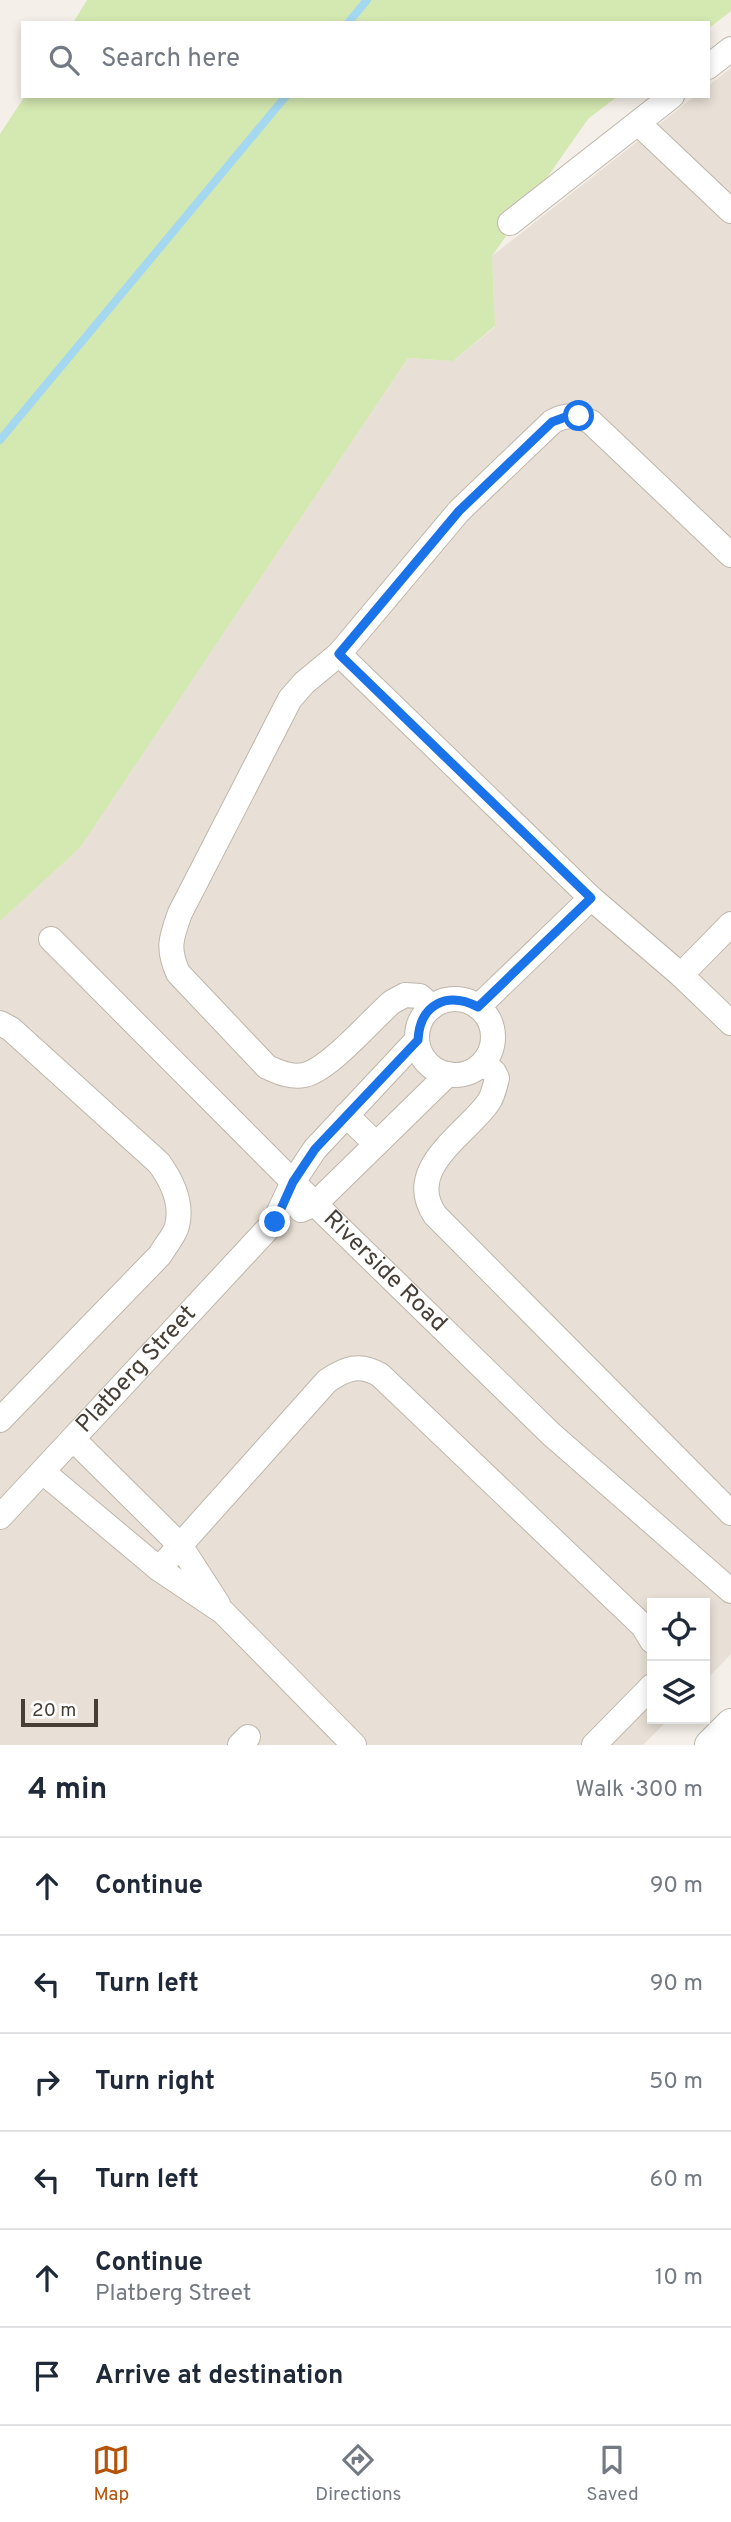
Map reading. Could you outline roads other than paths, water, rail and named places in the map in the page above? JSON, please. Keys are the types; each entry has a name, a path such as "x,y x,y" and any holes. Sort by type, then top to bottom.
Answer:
{"street":[{"path":"710,65 731,49"},
{"path":"510,223 669,98"},
{"path":"638,123 731,211"},
{"path":"432,1007 420,996 405,995 392,1002 322,1068 304,1075 286,1075 267,1067 178,973 171,958 170,943 180,913 285,708 304,683 339,654 459,511 552,422 560,418 571,415 591,422 731,555"},
{"path":"339,654 591,898 681,975 731,1023"},
{"path":"478,1007 591,898"},
{"path":"681,975 731,924"},
{"name":"Riverside Road","path":"51,939 315,1204 551,1434 731,1591"},
{"path":"454,999 467,1001 487,1016 492,1027 490,1053 473,1071 448,1074 436,1070 427,1062 420,1051 418,1027 423,1016 432,1007 454,999"},
{"path":"0,1023 11,1029 159,1163 170,1179 178,1205 177,1227 160,1255 0,1420"},
{"name":"Platberg Street","path":"0,1517 275,1222 293,1182 315,1149 418,1040"},
{"path":"483,1063 497,1078 493,1095 434,1162 424,1189 427,1204 444,1225 731,1513"},
{"path":"315,1204 448,1074"},
{"path":"346,1115 376,1144"},
{"name":"Platberg Street","path":"275,1222 315,1204"},
{"path":"159,1569 327,1381 349,1368 365,1368 380,1376 647,1633"},
{"path":"74,1440 180,1545 223,1612"},
{"path":"43,1472 159,1569 223,1612 354,1745"},
{"path":"594,1745 647,1691"},
{"path":"710,1745 731,1724"}],"waterway":[{"path":"350,21 367,0"},
{"path":"0,440 284,98"}]}
